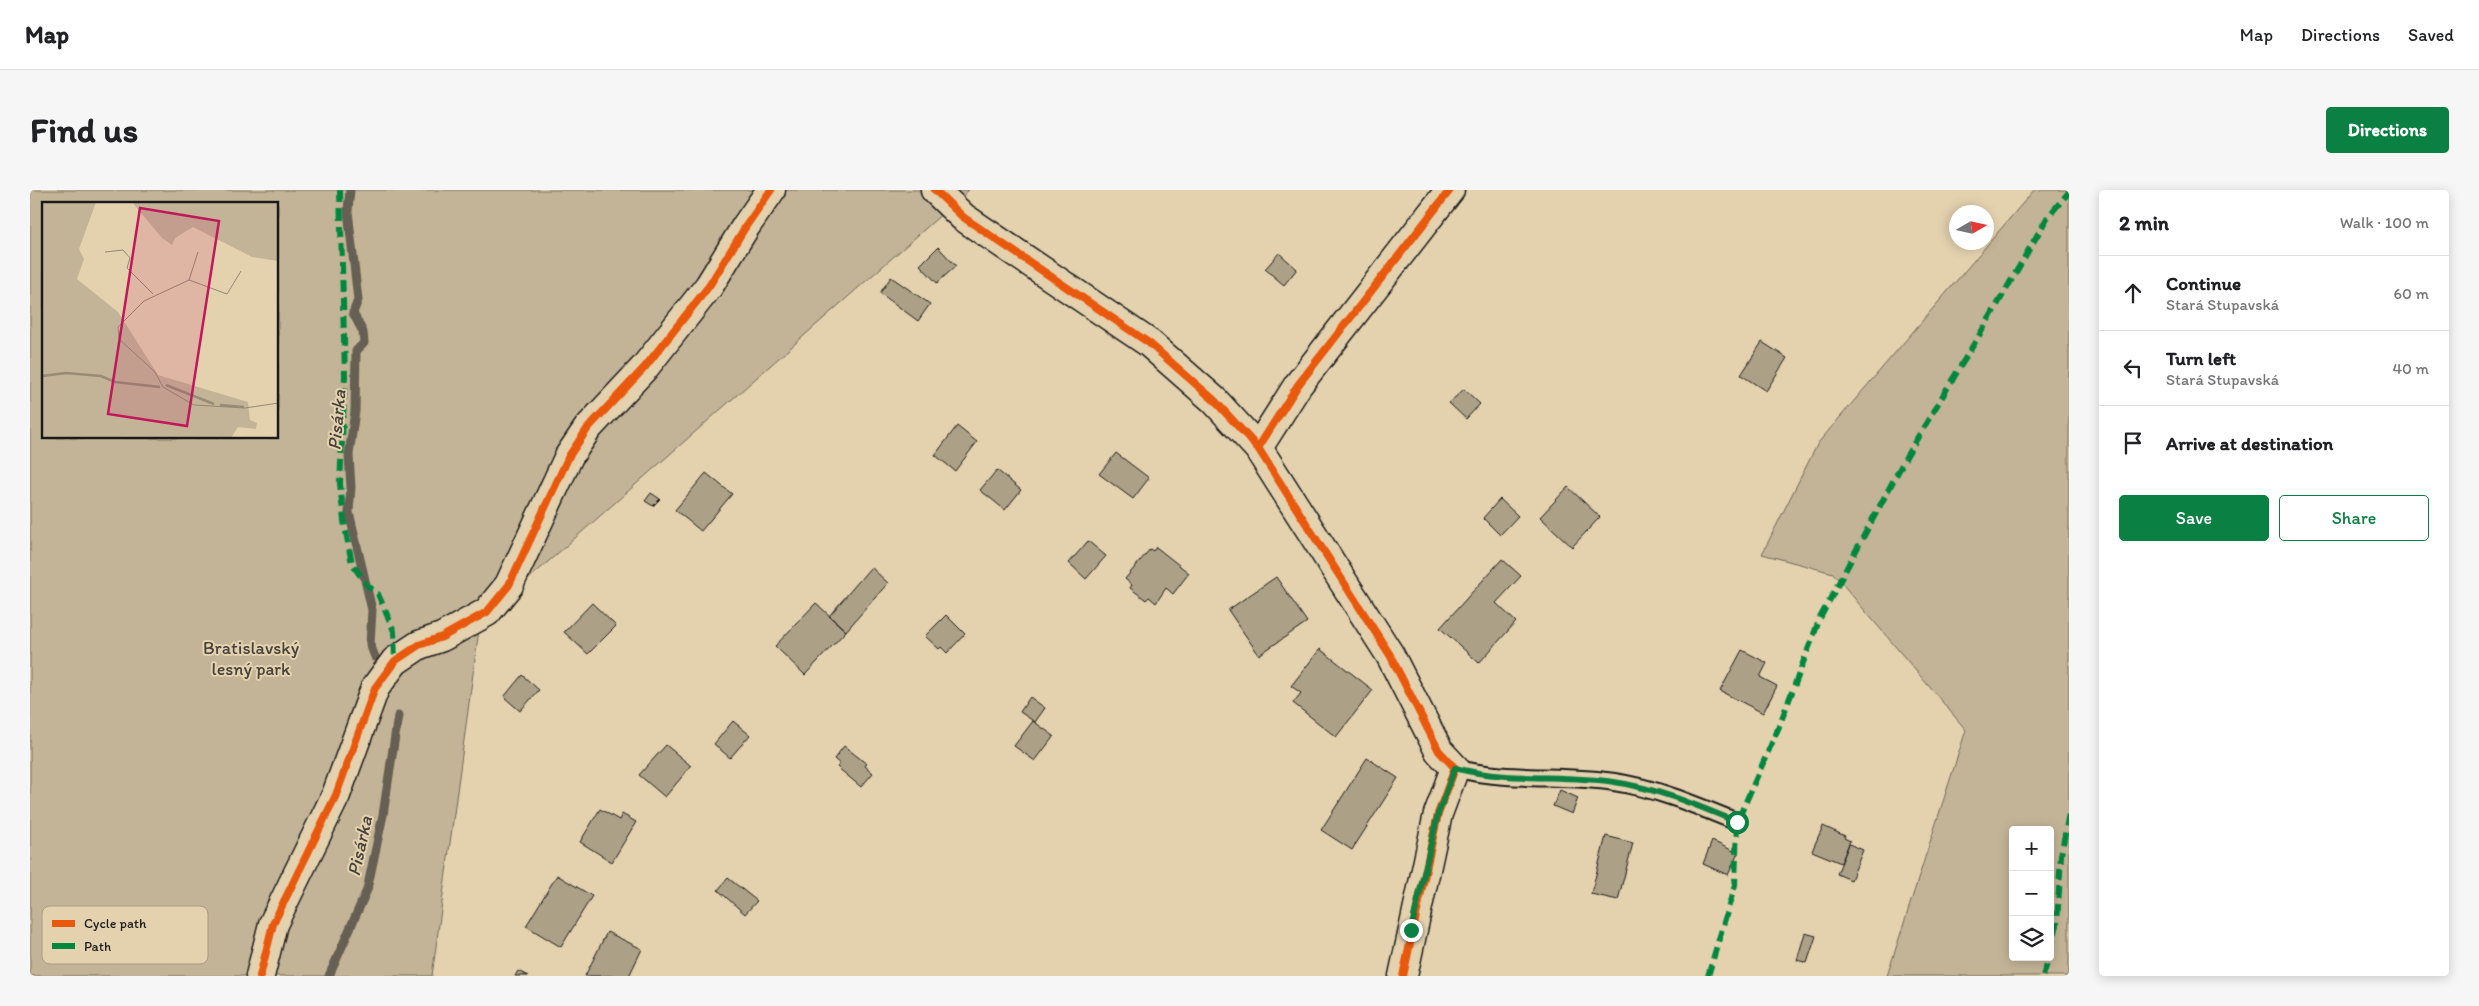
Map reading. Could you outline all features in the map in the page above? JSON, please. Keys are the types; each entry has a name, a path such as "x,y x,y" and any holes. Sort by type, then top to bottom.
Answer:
{"street":[{"path":"260,976 274,924 336,795 375,688 396,661 419,645 442,637 487,612 509,585 569,456 588,428 645,367 709,286 770,190"},
{"path":"935,190 963,216 1149,343 1214,400 1258,448 1390,655 1439,752 1455,768 1438,814 1402,976"},
{"path":"1258,448 1298,385 1450,190"}],"lane":[{"path":"1455,768 1480,775 1574,778 1616,782 1674,798 1737,822"}],"green space":[{"name":"Bratislavský lesný park","path":"30,190 969,190 480,622 432,976 30,976"},
{"path":"2034,190 2069,190 2069,976 1887,976 1966,730 1833,573 1762,554 1818,443 1983,250 1994,250 1994,237"}],"building":[{"path":"938,247 956,266 937,283 920,265"},
{"path":"1279,253 1297,269 1284,285 1265,269"},
{"path":"891,277 930,304 918,321 880,293"},
{"path":"1762,342 1787,358 1766,391 1741,375"},
{"path":"1464,389 1480,404 1466,419 1449,403"},
{"path":"957,426 977,442 955,471 935,455"},
{"path":"1116,453 1149,478 1133,499 1099,474"},
{"path":"997,470 1021,490 1005,510 980,490"},
{"path":"706,473 732,494 701,531 675,510"},
{"path":"1568,487 1600,517 1572,547 1540,517"},
{"path":"651,493 660,499 653,506 645,501"},
{"path":"1500,499 1518,516 1500,535 1483,518"},
{"path":"1088,541 1106,556 1086,579 1069,563"},
{"path":"1156,547 1189,573 1173,594 1166,588 1156,603 1149,597 1146,600 1130,588 1132,585 1125,579 1150,549 1153,551"},
{"path":"1502,559 1521,576 1496,603 1516,622 1479,663 1440,628"},
{"path":"871,567 888,583 846,631 829,616"},
{"path":"1276,577 1307,622 1259,655 1228,610"},
{"path":"592,603 616,626 588,654 564,632"},
{"path":"816,603 846,631 805,675 775,646"},
{"path":"946,615 965,634 947,653 941,647 939,649 925,636"},
{"path":"1320,649 1373,690 1336,737 1293,703 1301,693 1291,686"},
{"path":"1742,650 1767,663 1760,677 1777,686 1763,713 1720,691"},
{"path":"522,675 539,690 520,711 504,697"},
{"path":"1030,697 1045,708 1035,722 1020,712"},
{"path":"733,721 750,735 730,758 714,744"},
{"path":"1033,721 1054,736 1035,761 1014,746"},
{"path":"666,745 691,766 665,797 639,775"},
{"path":"844,746 867,764 865,766 873,773 861,787 837,767 840,764 834,759"},
{"path":"1367,758 1398,778 1352,850 1321,830"},
{"path":"1560,790 1578,798 1572,814 1553,806"},
{"path":"600,809 619,820 622,814 636,822 612,862 580,842"},
{"path":"1823,826 1845,836 1844,838 1850,841 1841,863 1812,851"},
{"path":"1606,836 1633,843 1618,900 1591,894"},
{"path":"1712,841 1738,853 1728,875 1703,864"},
{"path":"1849,844 1863,850 1851,880 1837,874"},
{"path":"557,875 592,896 561,947 526,926"},
{"path":"728,878 757,901 745,914 718,890"},
{"path":"607,932 642,949 629,976 585,976"},
{"path":"1805,933 1816,936 1807,963 1797,960"},
{"path":"518,971 528,976 515,976"}],"waterway":[{"name":"Pisárka","path":"350,190 348,211 358,300 353,313 363,332 364,343 356,351 355,411 349,455 351,487 349,512 372,610 370,644 375,657"},
{"name":"Pisárka","path":"329,976 367,890 383,815 398,716"}],"marked path":[{"path":"340,190 345,376 340,484 344,521 352,564 367,585 378,594 394,631 395,661"},
{"path":"1708,976 1735,885 1737,822 1778,729 1820,618 1907,455 2047,218 2069,192"},
{"path":"2054,936 2057,925 2061,855 2069,813"},
{"path":"2043,976 2048,961"}],"cycle path":[{"path":"260,976 273,924 336,795 375,688 395,661 419,645 442,637 487,612 509,585 569,456 588,428 645,367 709,286 771,190"},
{"path":"935,190 963,217 1149,343 1214,400 1258,448 1390,655 1439,751 1455,768 1438,814 1403,976"},
{"path":"1258,448 1298,385 1450,190"}],"route":[{"path":"1411,930 1438,814 1455,768 1480,775 1574,778 1616,782 1674,798 1737,822"}]}
